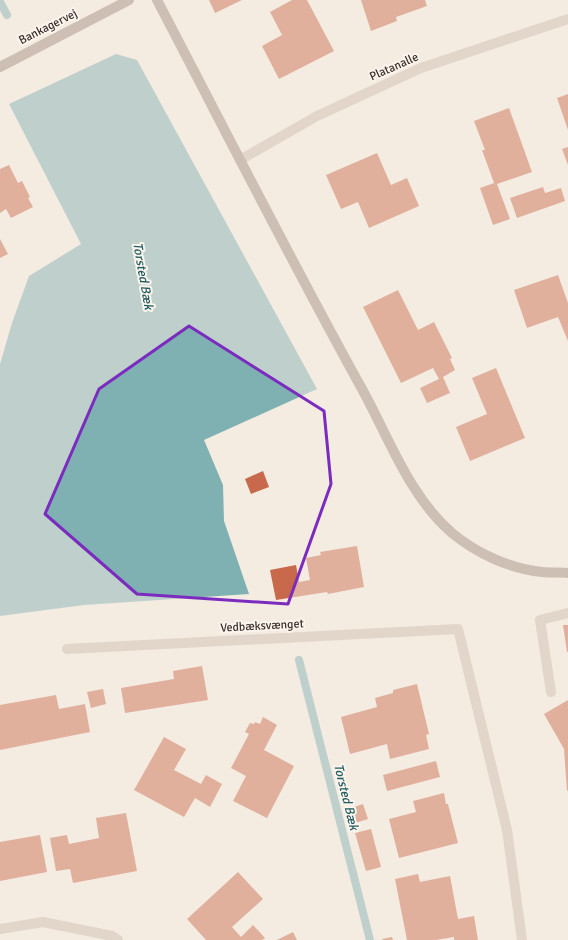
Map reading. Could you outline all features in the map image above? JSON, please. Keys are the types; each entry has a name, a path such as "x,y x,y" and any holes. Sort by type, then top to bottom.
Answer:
{"street":[{"name":"Bankagervej","path":"0,67 129,0"},
{"path":"158,0 320,314 407,475 430,509 452,533 479,551 509,565 541,572 568,572"},
{"name":"Platanalle","path":"240,160 317,116 421,68 568,19"},
{"path":"551,692 540,620 568,613"},
{"name":"Vedbæksvænget","path":"67,649 458,629 507,830 522,940"},
{"path":"0,929 43,922 112,936 118,940"}],"highlighted area":[{"path":"189,326 324,411 331,484 288,604 137,594 45,514 99,389"}],"water":[{"path":"116,54 137,60 317,389 204,440 223,485 224,521 249,594 84,605 0,616 0,364 12,323 29,276 81,244 9,104"}],"building":[{"path":"209,0 242,0 215,13"},
{"path":"292,0 307,0 334,51 279,79 262,46 282,35 270,12"},
{"path":"361,0 425,0 427,6 396,17 397,21 371,31"},
{"path":"568,94 568,130 557,98"},
{"path":"509,108 532,172 497,184 510,219 493,225 480,188 494,183 482,150 485,150 474,121"},
{"path":"568,147 568,165 562,149"},
{"path":"377,153 391,185 407,178 419,206 369,228 358,202 341,209 326,175"},
{"path":"9,165 18,183 22,181 33,207 11,218 6,209 0,213 0,169"},
{"path":"543,187 545,193 561,188 565,201 517,218 510,198"},
{"path":"0,239 8,254 0,258"},
{"path":"558,275 568,303 568,341 558,317 527,328 514,290"},
{"path":"398,290 418,330 434,322 452,358 450,359 455,370 443,377 450,393 427,403 420,388 439,379 433,368 401,383 363,307"},
{"path":"496,368 525,438 470,461 456,427 487,414 472,378"},
{"path":"263,471 269,487 251,494 245,479"},
{"path":"357,546 364,587 328,594 327,592 276,600 270,570 296,565 299,582 310,580 306,558 321,555 320,552"},
{"path":"563,625 568,625 568,652 567,652"},
{"path":"202,666 208,700 125,713 121,688 174,679 173,671"},
{"path":"417,684 429,734 426,735 429,749 390,759 387,744 350,754 341,717 377,707 375,698 393,693 393,690"},
{"path":"103,689 106,704 91,708 87,692"},
{"path":"56,695 59,709 85,704 90,732 0,750 0,705"},
{"path":"568,700 567,791 564,749 544,714"},
{"path":"263,717 277,725 264,750 294,766 267,818 233,801 246,776 231,768 249,734 245,732 250,723 254,724 255,722 260,724"},
{"path":"164,737 186,749 174,770 201,784 206,775 222,784 210,807 195,798 184,817 134,790"},
{"path":"436,761 440,777 387,791 383,775"},
{"path":"444,793 458,843 399,858 389,819 416,812 413,801"},
{"path":"363,804 368,819 355,823 351,808"},
{"path":"126,813 137,871 73,883 70,869 56,871 50,838 67,835 69,844 99,838 96,818"},
{"path":"371,829 381,867 366,871 355,833"},
{"path":"40,835 47,872 0,881 0,842"},
{"path":"238,872 263,899 232,927 241,937 253,925 265,938 262,940 206,940 187,919"},
{"path":"418,874 420,882 450,876 458,919 474,916 478,940 454,940 454,937 436,940 407,940 395,879"},
{"path":"293,932 297,940 277,940"},
{"path":"392,937 393,940 382,939"}],"waterway":[{"name":"Torsted Bæk","path":"0,2 7,15"},
{"name":"Torsted Bæk","path":"299,660 370,940"}]}
